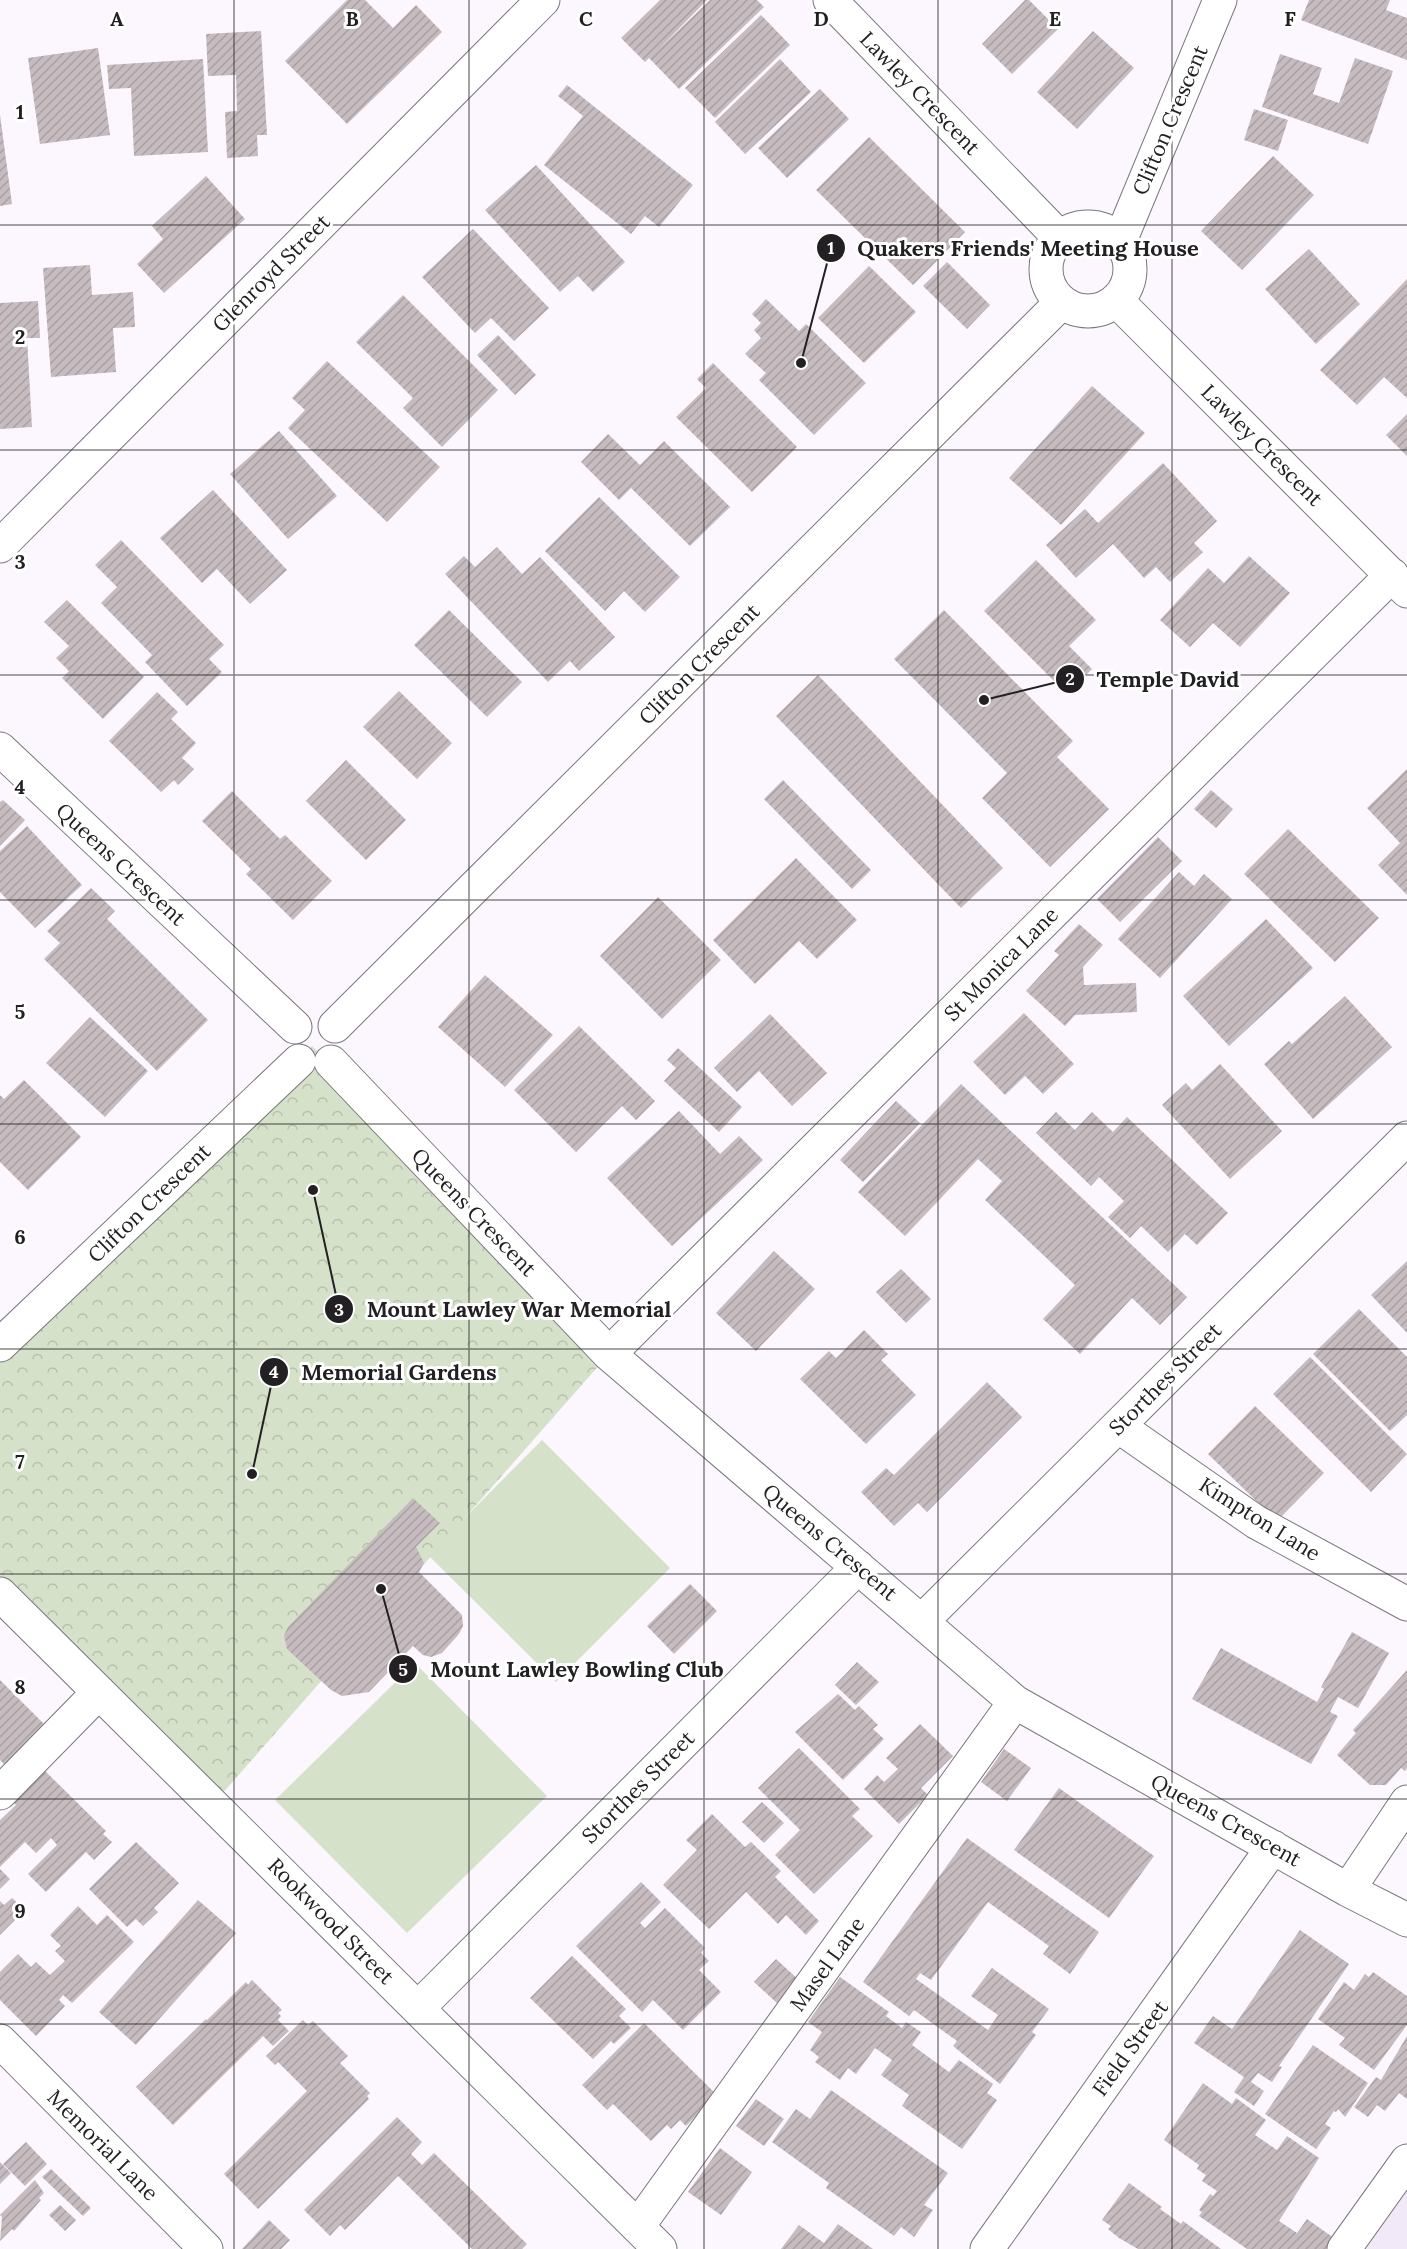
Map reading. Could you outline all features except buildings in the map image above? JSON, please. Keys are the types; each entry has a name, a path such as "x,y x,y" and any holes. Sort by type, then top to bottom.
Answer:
{"street":[{"name":"Glenroyd Street","path":"0,546 543,0"},
{"name":"Lawley Crescent","path":"830,0 1059,237"},
{"name":"Clifton Crescent","path":"1120,241 1220,0"},
{"path":"1090,226 1106,231 1120,241 1128,255 1130,271 1126,287 1116,300 1104,307 1090,310 1075,309 1062,302 1052,291 1047,277 1046,263 1059,237 1074,229 1090,226"},
{"name":"Lawley Crescent","path":"1116,300 1399,583"},
{"name":"Clifton Crescent","path":"335,1026 1062,302"},
{"name":"St Monica Lane","path":"609,1354 1399,583"},
{"name":"Queens Crescent","path":"0,750 295,1027"},
{"path":"315,1017 330,1021 335,1026 341,1041 337,1056 331,1062 315,1067 299,1061 291,1048 290,1041 295,1027 307,1018 315,1017"},
{"name":"Clifton Crescent","path":"0,1345 299,1061"},
{"name":"Queens Crescent","path":"331,1062 609,1354 1015,1702 1348,1890 1407,1920"},
{"name":"Storthes Street","path":"922,1621 1407,1138"},
{"name":"Kimpton Lane","path":"1118,1426 1256,1522 1407,1604"},
{"name":"Storthes Street","path":"418,2008 858,1567"},
{"name":"Rookwood Street","path":"0,1594 418,2008 647,2241"},
{"path":"0,1793 99,1692"},
{"name":"Masel Lane","path":"647,2241 1015,1702"},
{"path":"1348,1890 1407,1802"},
{"name":"Field Street","path":"987,2249 1273,1847"},
{"name":"Memorial Lane","path":"0,2042 206,2249"},
{"path":"1344,2249 1407,2161"}],"shaded area":[{"path":"1407,2143 1407,2249 1330,2249"}],"green space":[{"path":"312,1046 609,1354 213,1804 0,1594 0,1344"},
{"path":"542,1440 670,1568 556,1682 428,1555"},
{"path":"415,1663 547,1796 407,1933 275,1800"}],"place":[{"name":"Quakers Friends' Meeting House","path":"801,363"},
{"name":"Temple David","path":"984,700"},
{"name":"Mount Lawley War Memorial","path":"313,1190"},
{"name":"Memorial Gardens","path":"252,1474"},
{"name":"Mount Lawley Bowling Club","path":"381,1589"}]}
